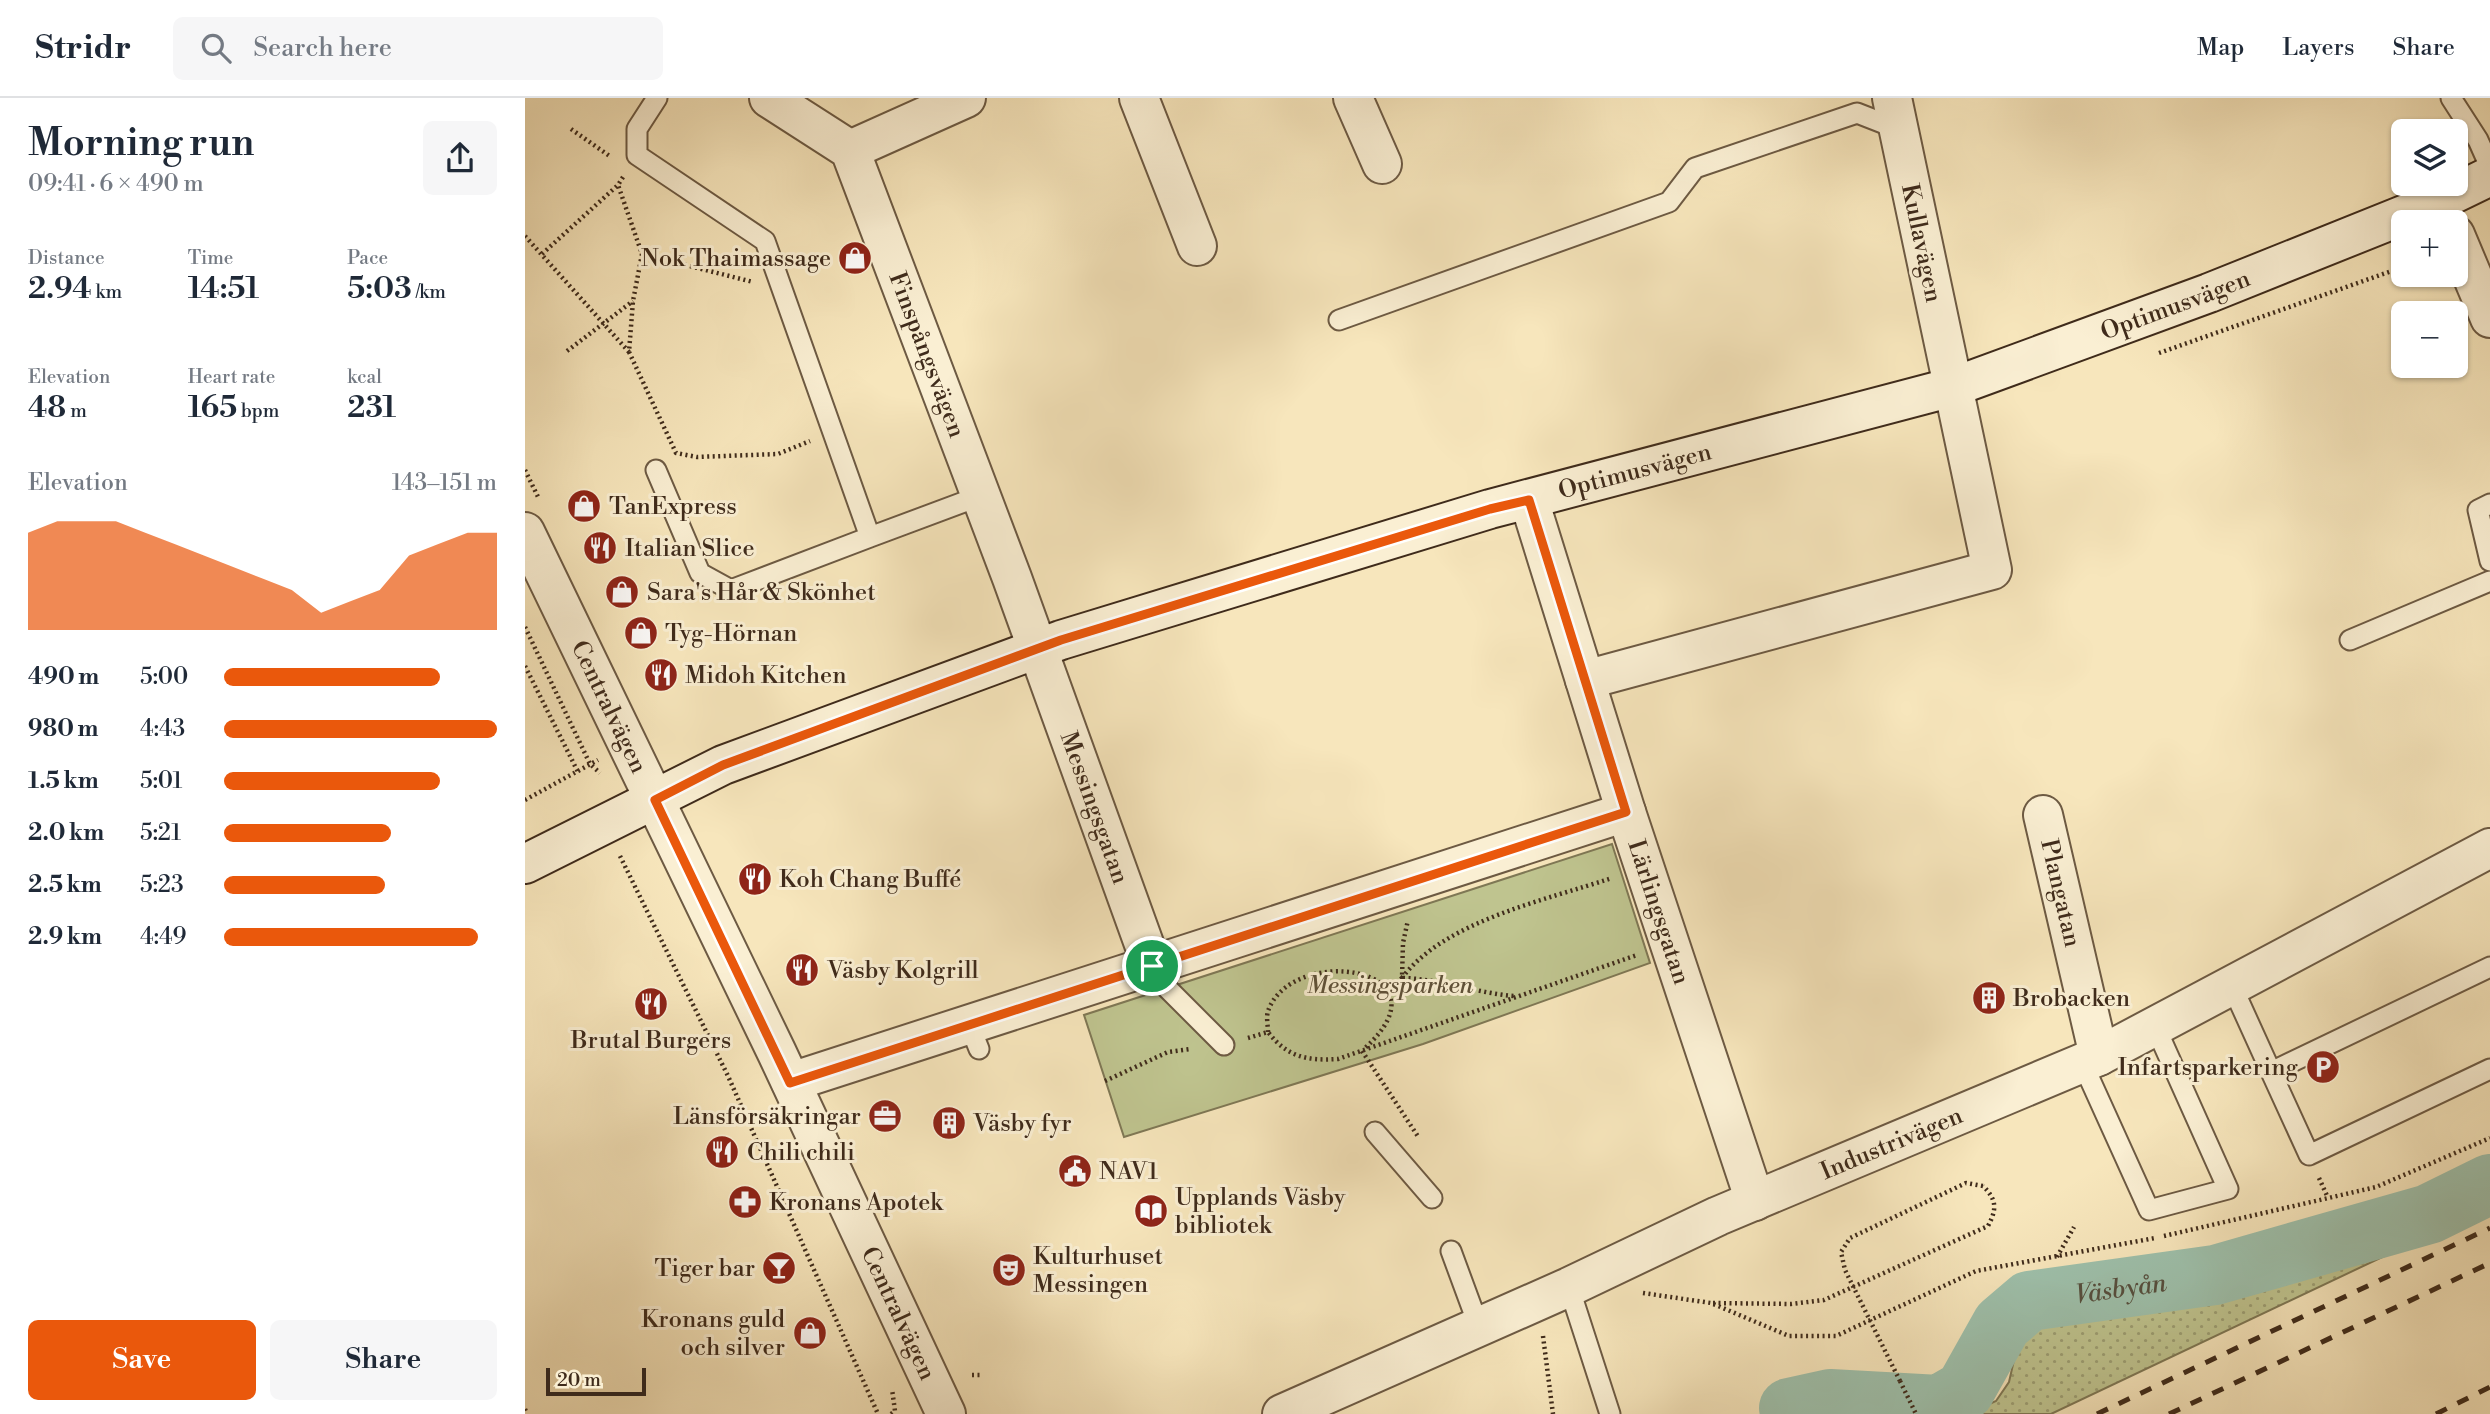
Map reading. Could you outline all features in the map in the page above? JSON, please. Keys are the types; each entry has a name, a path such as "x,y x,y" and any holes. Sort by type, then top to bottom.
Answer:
{"street":[{"path":"769,98 850,150 966,98"},
{"path":"1139,98 1197,246"},
{"path":"1353,98 1382,164"},
{"name":"Kullavägen","path":"1895,114 1953,387"},
{"name":"Finspångsvägen","path":"850,150 1037,649"},
{"name":"Optimusvägen","path":"2446,210 2490,176"},
{"name":"Optimusvägen","path":"525,864 723,765 1037,649 1477,513 1953,387 2391,230"},
{"path":"2468,266 2490,318"},
{"path":"1585,680 1992,570 1953,387"},
{"name":"Lärlingsgatan","path":"1529,500 1626,812 1755,1201"},
{"name":"Centralvägen","path":"525,531 946,1414"},
{"name":"Messingsgatan","path":"1037,649 1152,966"},
{"path":"790,1083 974,1036 1152,966 1626,812"},
{"name":"Plangatan","path":"2043,815 2090,1059"},
{"name":"Industrivägen","path":"1282,1414 1755,1201 2090,1059 2490,848"}],"lane":[{"path":"657,98 638,129 632,162 765,241 870,537"},
{"path":"2451,98 2479,140 2490,167"},
{"path":"1339,320 1669,202 1695,168 1857,113 1895,114"},
{"path":"656,470 700,573 731,590 980,496"},
{"path":"2484,507 2490,561"},
{"path":"2350,640 2490,581"},
{"path":"1152,966 1161,982 1224,1045"},
{"path":"2271,1072 2490,967"},
{"path":"2232,986 2309,1154 2490,1069"},
{"path":"2090,1059 2149,1210 2228,1189 2155,1026"},
{"path":"1375,1132 1431,1198"},
{"path":"1451,1251 1479,1326"},
{"path":"1569,1287 1610,1414"}],"path":[{"path":"542,254 618,185 632,162 571,129"},
{"path":"618,185 642,254 633,301 629,352"},
{"path":"525,236 629,352 676,453 697,457 779,454 833,432"},
{"path":"642,254 783,290"},
{"path":"567,351 605,325 633,301"},
{"path":"525,627 590,764 525,800"},
{"path":"525,666 578,772"},
{"path":"615,846 728,1076 878,1414"},
{"path":"1388,990 1402,978 1416,959 1442,939 1617,876"},
{"path":"1402,978 1403,943 1409,914"},
{"path":"1362,1051 1388,1023 1392,1007 1388,990 1374,979 1353,970 1326,972 1300,979 1278,994 1268,1012 1268,1032 1280,1048 1300,1058 1338,1059 1362,1051 1518,996 1638,955"},
{"path":"1402,978 1431,978 1483,993 1518,996"},
{"path":"1105,1081 1168,1052 1224,1045 1268,1032"},
{"path":"1362,1051 1425,1147"},
{"path":"1711,1303 1789,1336 1836,1336 1976,1271 2056,1258 2239,1220 2376,1187 2490,1138"},
{"path":"1634,1291 1711,1303 1791,1304 1824,1300 1849,1289 1862,1283 1874,1277 1976,1232 1988,1226 1996,1211 1993,1196 1983,1186 1966,1183 1850,1238 1841,1252 1845,1270 1851,1282 1857,1295 1870,1319 1916,1414"},
{"path":"2056,1258 2074,1227"},
{"path":"1543,1336 1553,1414"},
{"path":"972,1375 980,1375"}],"green space":[{"name":"Messingsparken","path":"1612,844 1650,963 1423,1044 1124,1137 1084,1015"},
{"path":"2414,1242 2051,1414 1968,1414 1996,1401 2009,1382 2014,1360 2027,1336 2044,1320 2217,1302"}],"waterway":[{"name":"Väsbyån","path":"1789,1408 1830,1399 1939,1405 1965,1390 2002,1324 2029,1301 2215,1275 2429,1214 2490,1184"}],"railway":[{"path":"2097,1414 2490,1228"},
{"path":"2169,1414 2490,1263"},
{"path":"2436,1414 2490,1387"}],"place":[{"name":"Nok Thaimassage","path":"855,258"},
{"name":"TanExpress","path":"584,506"},
{"name":"Italian Slice","path":"600,548"},
{"name":"Sara's Hår & Skönhet","path":"622,592"},
{"name":"Tyg-Hörnan","path":"641,633"},
{"name":"Midoh Kitchen","path":"661,675"},
{"name":"Koh Chang Buffé","path":"755,879"},
{"name":"Väsby Kolgrill","path":"802,970"},
{"name":"Brobacken","path":"1989,998"},
{"name":"Brutal Burgers","path":"651,1004"},
{"name":"Infartsparkering","path":"2323,1067"},
{"name":"Länsförsäkringar","path":"885,1116"},
{"name":"Väsby fyr","path":"949,1123"},
{"name":"Chili chili","path":"722,1152"},
{"name":"NAV1","path":"1075,1171"},
{"name":"Kronans Apotek","path":"745,1202"},
{"name":"Upplands Väsby bibliotek","path":"1151,1211"},
{"name":"Tiger bar","path":"779,1268"},
{"name":"Kulturhuset Messingen","path":"1009,1270"},
{"name":"Kronans guld och silver","path":"810,1333"}],"route":[{"path":"1529,500 1626,812 1419,877 1152,966 790,1083 655,800 723,765 1061,640 1490,509 1529,500"}]}
